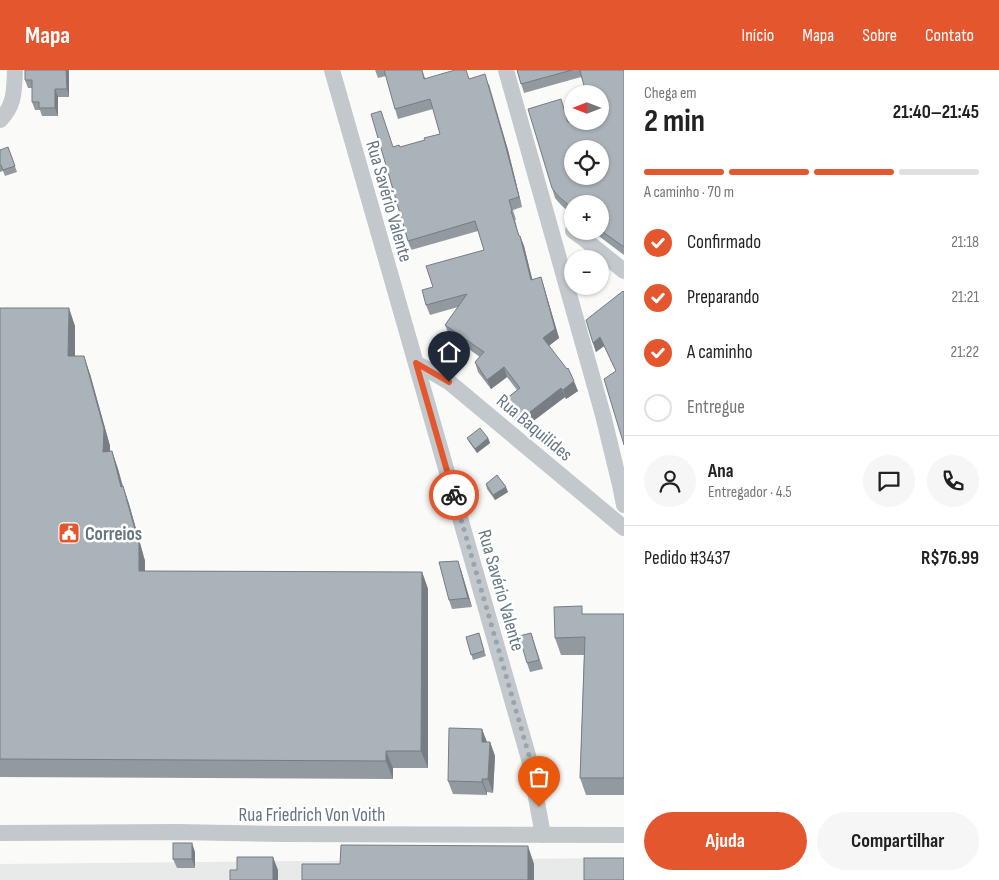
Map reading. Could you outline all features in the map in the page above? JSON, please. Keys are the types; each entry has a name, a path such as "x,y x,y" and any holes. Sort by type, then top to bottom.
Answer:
{"street":[{"path":"0,120 8,112 13,100 15,70"},
{"name":"Rua Savério Valente","path":"332,70 530,759 543,834"},
{"path":"506,70 602,415 624,505"},
{"path":"547,217 564,226"},
{"path":"585,240 624,271"},
{"name":"Rua Baquilides","path":"416,363 449,382 624,528"},
{"name":"Rua Friedrich Von Voith","path":"0,833 624,834"}],"shaded area":[{"path":"624,858 624,880 0,880 0,864"}],"building":[{"path":"25,70 66,70 67,89 55,89 55,108 39,108 39,102 32,102 32,80 25,80"},
{"path":"384,70 422,70 424,79 455,70 466,70 469,79 485,74 519,197 509,200 511,211 520,236 531,280 541,277 555,329 543,338 568,368 574,381 563,390 561,388 521,419 502,402 520,388 504,367 487,380 475,362 484,352 445,325 467,294 426,305 422,290 433,287 426,266 484,250 475,221 408,241 371,114 381,111 393,147 399,145 400,147 440,134 430,99 395,109"},
{"path":"517,70 572,70 521,84"},
{"path":"580,70 624,70 624,247 609,236 609,195 564,195 564,201 552,188 528,109 561,99 564,109 564,130 609,130 609,85 584,85"},
{"path":"8,147 15,166 3,170 0,165 0,150"},
{"path":"623,291 624,445 604,379 616,371 600,337 593,343 586,320"},
{"name":"Correios","path":"0,308 69,308 68,356 84,356 104,429 103,452 112,451 139,544 139,571 422,572 421,751 386,751 386,761 0,759"},
{"path":"480,428 488,438 475,449 467,438"},
{"path":"497,475 506,487 493,495 486,484"},
{"path":"458,561 468,598 449,600 439,562"},
{"path":"582,606 582,614 624,614 624,778 580,778 585,637 555,638 554,607"},
{"path":"479,633 484,651 471,655 466,637"},
{"path":"531,633 539,660 527,663 519,636"},
{"path":"449,728 482,729 482,742 490,742 488,779 482,779 482,782 448,781"},
{"path":"173,843 192,843 192,859 173,859"},
{"path":"341,845 528,846 528,880 302,880 302,864 340,864"},
{"path":"237,857 273,857 273,880 230,880 230,870 237,870"},
{"path":"584,858 624,858 624,880 584,880"}],"way so far":[{"path":"454,495 530,759 539,807"}],"place":[{"name":"Correios","path":"69,533"}],"route":[{"path":"449,382 416,363 454,495"}]}
